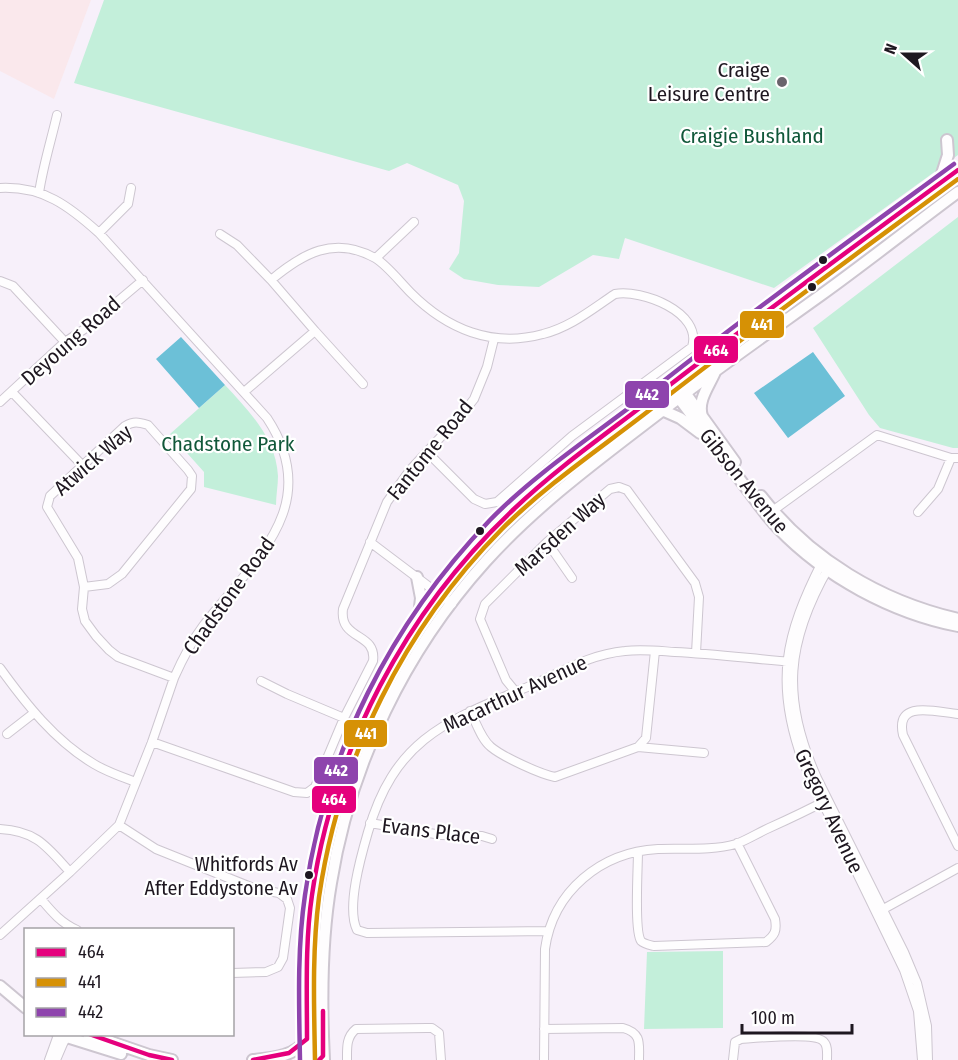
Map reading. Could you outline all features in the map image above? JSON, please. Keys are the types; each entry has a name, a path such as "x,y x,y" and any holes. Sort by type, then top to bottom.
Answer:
{"main road":[{"path":"939,183 948,155 947,140"},
{"path":"308,1060 309,940 312,896 334,795 351,747 372,700 419,620 438,593 476,547 527,497 673,383 958,170"},
{"path":"322,1059 322,985 325,939 331,885 345,817 367,751 384,712 414,658 452,604 485,562 535,512 662,410 958,192"},
{"path":"703,418 700,410 702,398 717,369"},
{"name":"Gibson Avenue","path":"673,383 703,418 771,513"},
{"name":"Gibson Avenue","path":"682,395 708,438 771,513 826,564 864,591 900,608 958,626"},
{"path":"662,410 680,418 708,438"},
{"name":"Gibson Avenue","path":"826,564 896,598 933,612 958,618"},
{"path":"417,577 421,598 419,620"},
{"path":"0,977 24,997"},
{"path":"0,986 24,1006"},
{"path":"65,1036 144,1060"},
{"path":"90,1036 172,1060"},
{"path":"253,1060 271,1059 288,1054 301,1048 307,1039"}],"street":[{"path":"39,193 44,160 52,140 57,115"},
{"name":"Chadstone Road","path":"0,188 39,193 73,209 143,280 267,418 285,452 288,496 285,511 273,537 202,627 174,678 152,742 119,825 0,935"},
{"path":"99,233 128,204 131,188"},
{"path":"376,258 414,222"},
{"path":"220,234 237,246 271,280 363,384"},
{"path":"271,280 294,261 324,249 342,248 376,258 434,314 463,329 494,339 546,333 570,324 615,294 630,293 662,303 681,314 694,333 692,347 572,436 497,502 485,504 474,499 427,452"},
{"name":"Deyoung Road","path":"0,402 65,342 86,328 143,280"},
{"path":"0,281 13,286 65,342"},
{"path":"244,392 315,331"},
{"name":"Fantome Road","path":"152,742 302,794 315,787 374,655 370,645 348,629 342,618 343,609 387,502 410,470 474,399 487,367 494,339"},
{"path":"12,392 82,465"},
{"name":"Atwick Way","path":"84,587 108,584 122,574 186,495 193,482 188,470 148,426 139,422 132,422 125,426 82,465 50,496 47,507 78,558 84,587 82,609 86,621 109,650 118,657 174,678"},
{"path":"771,513 877,435 954,458 938,489 918,512"},
{"name":"Marsden Way","path":"515,691 506,680 480,619 485,604 547,542 610,489 619,487 627,490 695,583 699,597 696,653"},
{"path":"370,542 452,604"},
{"path":"547,542 572,578"},
{"name":"Gregory Avenue","path":"826,564 801,626 790,662 787,697 792,726 803,762 826,801 880,911 913,993 920,1025 921,1060"},
{"name":"Macarthur Avenue","path":"547,931 367,933 357,930 353,922 356,885 370,824 382,792 405,757 431,733 470,711 491,704 582,661 609,653 628,650 696,653 790,662"},
{"path":"638,747 646,738 655,651"},
{"path":"0,668 34,713 55,733 92,764 136,782"},
{"path":"261,681 344,718"},
{"path":"958,714 916,710 903,716 900,725 958,846"},
{"path":"470,711 491,747 542,774 555,777 638,747 704,753"},
{"path":"7,734 34,713"},
{"path":"544,1060 544,949 547,931 563,899 582,880 594,869 619,857 638,852 656,849 709,848 737,843 826,801"},
{"name":"Evans Place","path":"370,824 441,835 483,836 492,839"},
{"path":"119,825 156,849 256,889 279,893 287,899 290,909 283,958 278,968 266,972 234,973"},
{"path":"0,829 15,830 34,836 70,872"},
{"path":"638,852 638,915 641,941 654,946 766,942 774,935 777,928 775,919 737,843"},
{"path":"880,911 958,868"},
{"path":"41,899 56,917 72,928"},
{"name":"Gregory Avenue","path":"880,911 904,952 917,983 927,1026 928,1060"},
{"path":"347,1060 347,1041 356,1029 432,1028 439,1032 441,1060"},
{"path":"544,1029 623,1028 632,1030 637,1036 639,1060"},
{"path":"48,1060 65,1036"},
{"path":"56,1060 65,1036"},
{"path":"733,1060 735,1042 741,1038 802,1036 816,1036 823,1040 826,1044 827,1060"}],"shaded area":[{"path":"0,0 91,0 54,99 0,71"}],"green space":[{"name":"Craigie Bushland","path":"104,0 958,0 958,155 774,288 625,238 619,259 593,255 539,287 498,285 464,279 449,269 459,253 464,201 458,185 407,163 389,171 74,83"},
{"path":"958,217 958,448 953,448 880,428 869,415 813,328"},
{"name":"Chadstone Park","path":"225,385 267,437 276,462 278,476 276,505 204,487 204,472 170,434"},
{"path":"723,951 723,1028 644,1029 647,952"}],"water":[{"path":"181,337 225,385 199,408 156,359"},
{"path":"813,352 845,396 788,438 754,393"}],"transit line":[{"name":"442","path":"300,1060 299,977 305,895 328,791 346,741 368,693 393,646 422,602 454,560 490,520 544,471 954,164"},
{"name":"464","path":"253,1060 289,1053 307,1039 308,931 312,895 322,841 337,787 380,685 408,637 440,591 475,549 514,509 548,479 732,337 958,170"},
{"name":"441","path":"315,1060 314,978 319,897 342,795 381,698 406,653 435,609 502,529 556,482 765,322 958,179"},
{"name":"464","path":"319,1060 323,1056 323,1011"},
{"name":"464","path":"95,1036 149,1055 172,1060"}],"place":[{"name":"Craige Leisure Centre","path":"782,82"},
{"name":"Whitfords Av After Eddystone Av","path":"309,875"}]}
